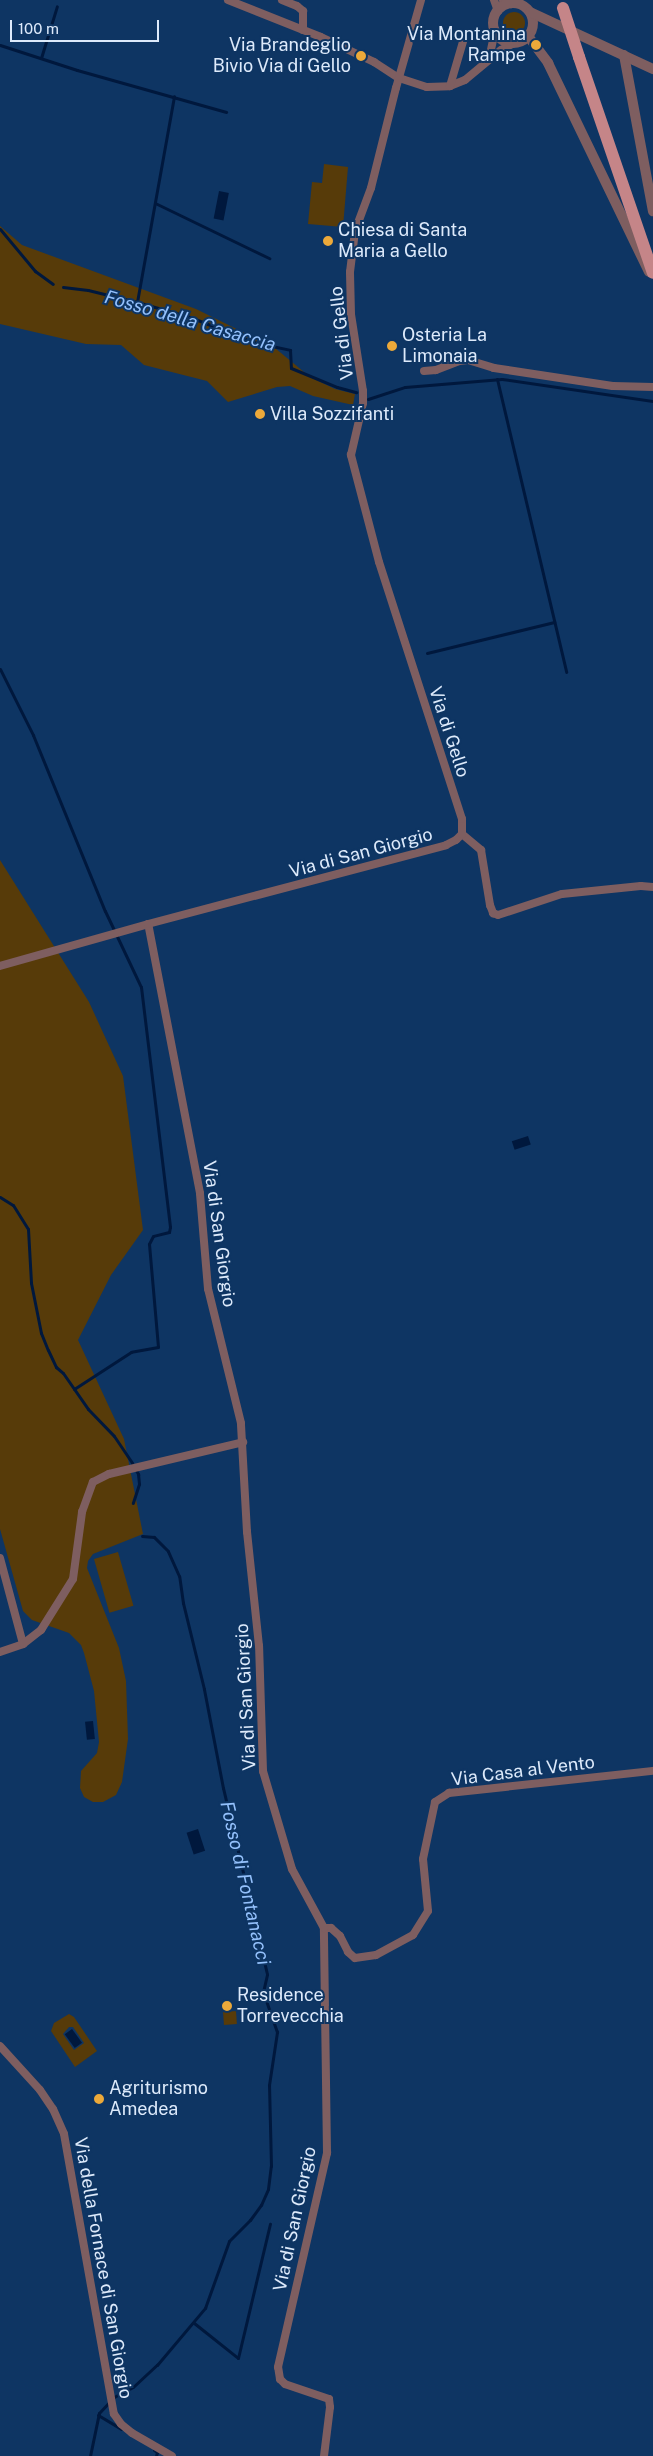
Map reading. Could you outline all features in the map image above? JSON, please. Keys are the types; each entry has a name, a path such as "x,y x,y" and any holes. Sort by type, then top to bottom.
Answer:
{"main road":[{"path":"561,4 653,273"}],"street":[{"path":"228,0 353,51 400,78 427,87 450,86 470,77 489,60 530,32 551,22"},
{"path":"282,0 297,6 303,11 303,30"},
{"name":"Via di Gello","path":"422,0 371,188 356,231 350,272 352,314 363,403 351,455 379,562 462,819 462,834"},
{"path":"494,0 498,11"},
{"path":"489,60 495,30 494,20 498,11 507,2 520,5 530,12 653,69"},
{"path":"530,12 530,32 548,63 643,264 653,277"},
{"path":"495,30 502,39 516,42"},
{"path":"450,86 464,38"},
{"path":"624,55 653,211"},
{"path":"424,371 436,370 459,361 468,360 494,368 613,386 653,387"},
{"path":"462,834 481,850 490,905 493,912 498,915 562,894 641,886 653,887"},
{"name":"Via di San Giorgio","path":"0,966 148,924 446,845 456,840 462,834"},
{"name":"Via di San Giorgio","path":"148,924 200,1193 206,1275 240,1413 247,1532 259,1646 263,1771 292,1869 324,1928 327,2153 278,2367 280,2379 285,2384 329,2400 330,2412 324,2456"},
{"path":"0,1652 23,1644 41,1630 74,1579 82,1512 93,1482 110,1474 243,1442"},
{"path":"0,1558 23,1644"},
{"name":"Via Casa al Vento","path":"324,1928 331,1928 340,1936 348,1952 355,1958 376,1955 413,1935 428,1911 423,1859 435,1802 449,1793 653,1771"},
{"name":"Via della Fornace di San Giorgio","path":"0,2046 40,2090 53,2109 64,2134 114,2414 121,2424 132,2433 172,2456"}],"shaded area":[{"path":"514,12 522,15 525,23 522,31 514,34 506,31 503,23 506,15"},
{"path":"324,164 348,167 343,227 308,224 312,182 322,183"},
{"path":"0,226 22,245 196,309 275,348 310,377 335,389 355,394 353,405 313,396 290,386 277,387 228,402 207,381 144,365 121,345 86,344 0,324"},
{"path":"0,860 89,1002 123,1076 143,1230 111,1275 78,1340 124,1439 143,1534 93,1554 88,1561 87,1568 119,1648 126,1681 128,1739 122,1782 116,1795 103,1802 93,1802 84,1797 80,1788 81,1771 97,1753 99,1742 94,1691 81,1645 69,1633 32,1620 23,1611 0,1529"},
{"path":"118,1552 133,1606 109,1613 94,1559"},
{"path":"236,2011 237,2024 224,2025 223,2012"},
{"path":"69,2014 74,2017 97,2051 75,2067 51,2031 54,2023","holes":["69,2027 73,2027 84,2043 74,2050 63,2034"]}],"water":[{"path":"219,191 229,193 223,220 214,218"},
{"path":"528,1136 531,1145 515,1150 512,1141"},
{"path":"93,1721 95,1739 87,1740 85,1722"},
{"path":"198,1829 205,1851 194,1855 187,1833"},
{"path":"72,2029 82,2043 75,2048 65,2034"}],"waterway":[{"path":"41,58 57,6"},
{"path":"0,45 77,70 226,112"},
{"path":"137,302 174,96"},
{"path":"155,203 269,258"},
{"name":"Fosso della Casaccia","path":"0,229 35,271 53,284"},
{"name":"Fosso della Casaccia","path":"63,287 88,290 137,302 190,317 253,342 290,350 291,368 337,387 356,392"},
{"path":"497,379 566,672"},
{"name":"Fosso della Casaccia","path":"368,399 405,387 502,379 653,401"},
{"path":"427,653 554,622"},
{"path":"0,669 33,735 105,911 141,987 170,1227 169,1232 153,1236 149,1244 158,1347 131,1352 74,1389"},
{"name":"Fosso di Fontanacci","path":"0,1197 13,1205 28,1229 31,1283 41,1333 48,1350 56,1367 63,1373 88,1409 114,1436 132,1463 138,1474 139,1484 133,1503"},
{"name":"Fosso di Fontanacci","path":"90,2456 99,2413 114,2397 133,2387 157,2365 205,2308 229,2241 250,2220 261,2205 268,2189 271,2166 269,2085 277,2032 263,1992 267,1974 223,1788 204,1689 183,1603 179,1576 168,1551 154,1537 142,1536"},
{"path":"194,2323 238,2358 270,2224"},
{"path":"98,2415 121,2429"},
{"path":"154,2450 157,2452 156,2456"}],"place":[{"name":"Via Montanina Rampe","path":"536,45"},
{"name":"Via Brandeglio Bivio Via di Gello","path":"361,56"},
{"name":"Chiesa di Santa Maria a Gello","path":"328,241"},
{"name":"Osteria La Limonaia","path":"392,346"},
{"name":"Villa Sozzifanti","path":"260,414"},
{"name":"Residence Torrevecchia","path":"227,2006"},
{"name":"Agriturismo Amedea","path":"99,2099"}]}
